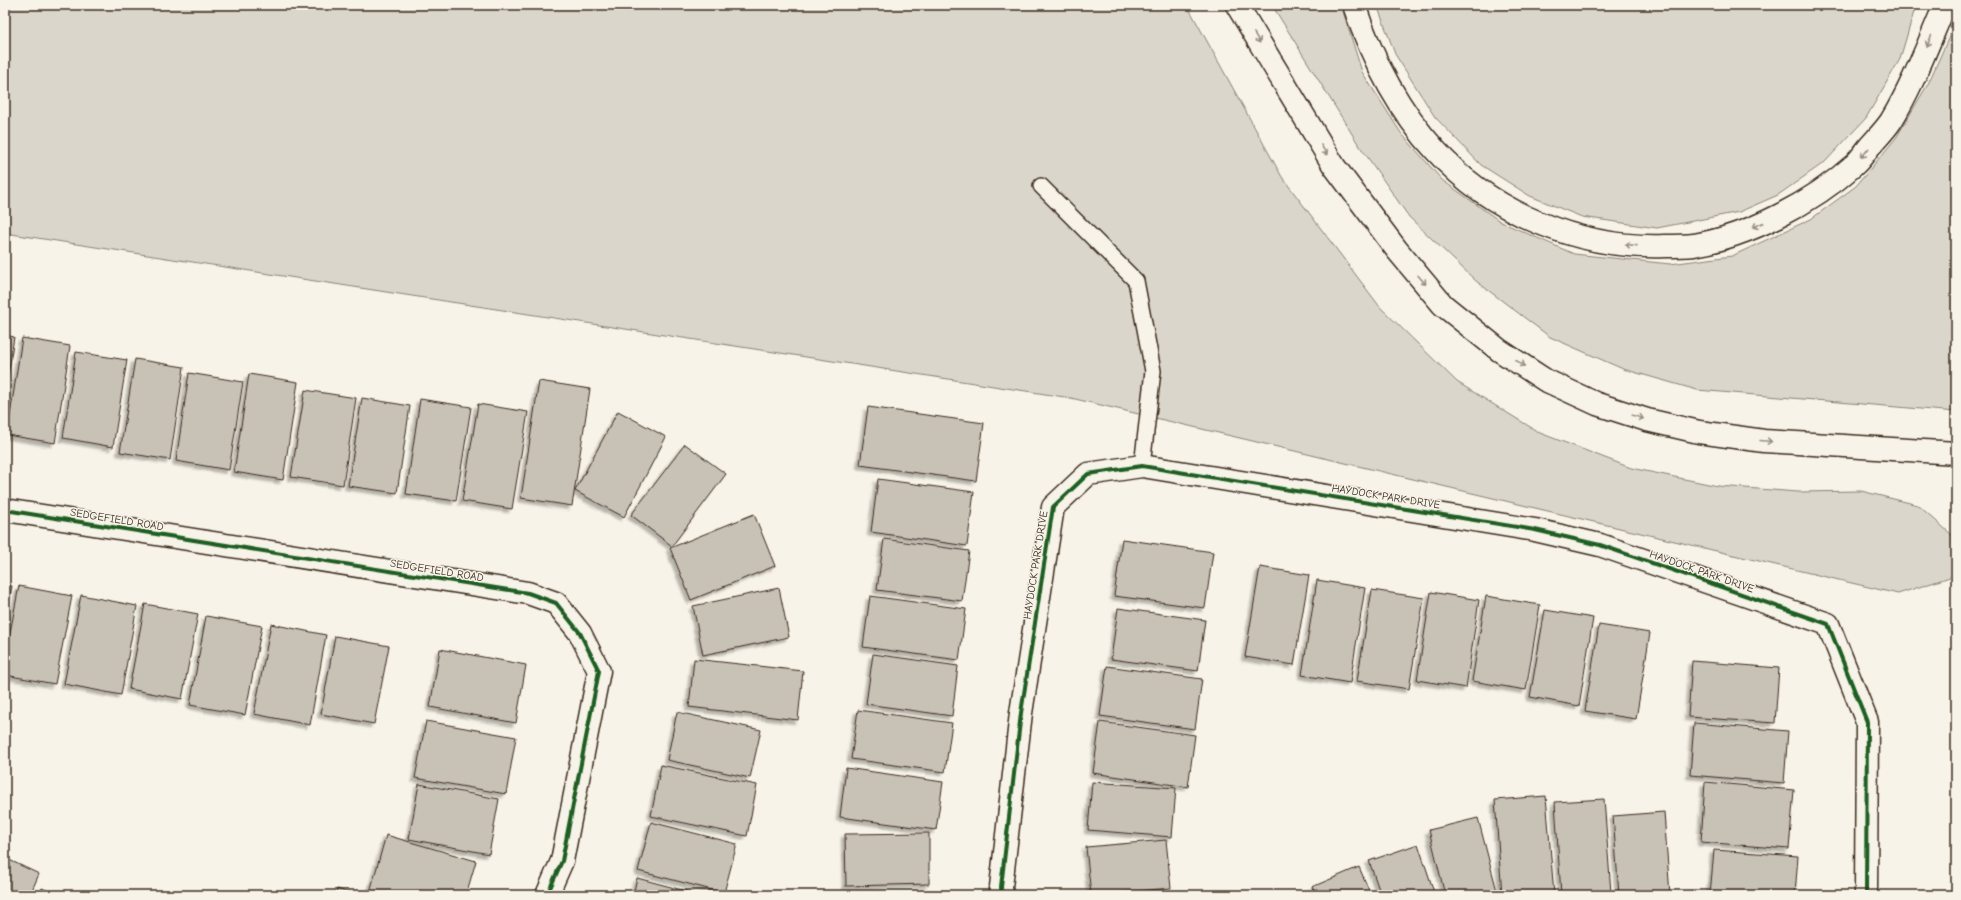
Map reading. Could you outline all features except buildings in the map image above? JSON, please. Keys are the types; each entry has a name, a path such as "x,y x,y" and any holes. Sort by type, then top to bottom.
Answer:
{"main road":[{"path":"1237,5 1334,166 1397,250 1443,305 1499,350 1545,380 1597,404 1646,420 1698,432 1764,441 1956,453"},
{"path":"1354,5 1380,73 1407,115 1436,151 1465,178 1492,198 1526,217 1568,234 1602,242 1644,247 1693,245 1746,230 1798,206 1855,165 1890,122 1913,78 1945,5"},
{"name":"HAYDOCK PARK DRIVE","path":"1002,895 1001,886 1021,713 1053,507 1088,474 1142,466 1535,530 1600,545 1828,624 1867,722 1866,895"},
{"name":"SEDGEFIELD ROAD","path":"5,510 528,593 556,603 580,633 599,671 562,861 546,895"}],"lane":[{"path":"1041,186 1136,281 1153,371 1142,466"}],"shaded area":[{"path":"5,5 1187,5 1282,177 1380,307 1457,382 1540,433 1631,468 1718,486 1798,492 1861,491 1918,505 1952,535 1956,543 1956,575 1898,594 1071,398 5,233"},
{"path":"1272,5 1341,5 1362,72 1401,133 1442,180 1501,222 1574,254 1670,264 1732,256 1811,219 1856,186 1896,138 1928,84 1956,21 1956,412 1697,390 1623,369 1550,337 1476,281 1409,217 1357,142"},
{"path":"1377,5 1916,5 1900,59 1866,118 1825,162 1778,195 1739,212 1657,228 1582,217 1530,196 1481,165 1435,117 1395,54"}],"cycle path":[{"path":"1002,895 1001,887 1021,713 1053,507 1088,474 1142,466 1535,530 1600,545 1828,624 1867,722 1866,895"},
{"path":"5,510 528,593 556,603 580,633 599,671 562,861 547,895"}]}
